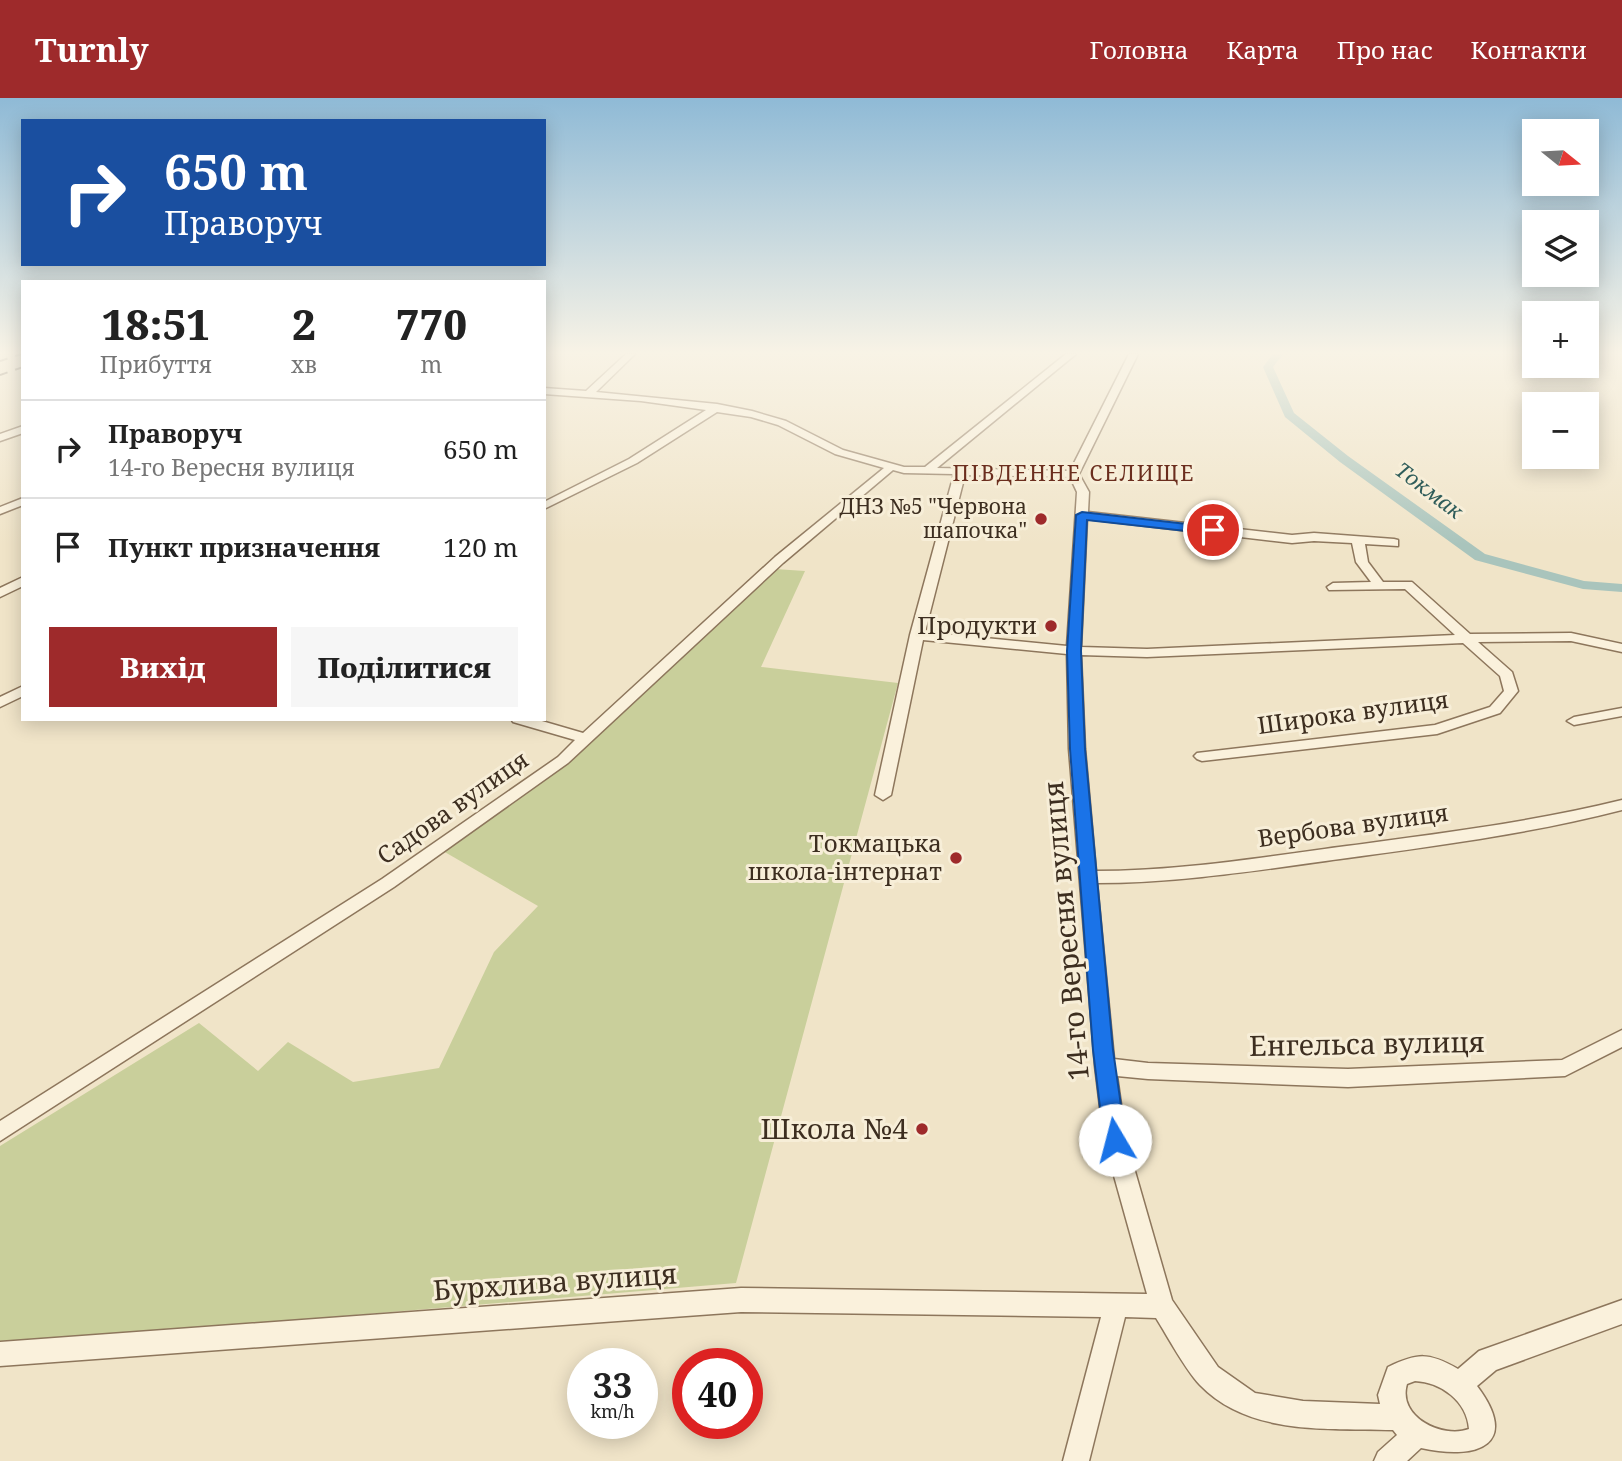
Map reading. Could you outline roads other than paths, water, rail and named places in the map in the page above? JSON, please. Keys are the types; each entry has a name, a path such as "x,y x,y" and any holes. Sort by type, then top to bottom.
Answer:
{"street":[{"path":"546,505 589,486 703,418"},
{"path":"763,418 782,423 839,453 891,467 928,471 1074,474 1102,418"},
{"path":"928,471 992,418"},
{"path":"0,438 21,430"},
{"name":"Садова вулиця","path":"0,1132 388,883 563,760 779,560 891,467"},
{"path":"883,795 918,635 960,472"},
{"name":"14-го Вересня вулиця","path":"1074,474 1083,492 1074,651 1077,749 1105,1066 1115,1140 1162,1306 1209,1376 1250,1405 1303,1414 1395,1417"},
{"path":"0,511 21,502"},
{"path":"1082,515 1292,539 1394,543"},
{"path":"1358,541 1362,562 1380,586"},
{"path":"0,579 21,583"},
{"path":"0,593 21,583"},
{"name":"Широка вулиця","path":"1202,757 1437,729 1495,710 1511,691 1507,675 1408,585 1333,587"},
{"path":"918,635 1074,651 1147,653 1464,638 1571,637 1622,648"},
{"path":"0,703 21,691"},
{"path":"1574,721 1622,712"},
{"path":"525,721 585,738"},
{"name":"Вербова вулиця","path":"1089,877 1130,878 1497,832 1622,805"},
{"name":"Енгельса вулиця","path":"1105,1066 1148,1071 1348,1078 1564,1068 1622,1038"},
{"name":"Бурхлива вулиця","path":"0,1354 741,1300 1162,1306"},
{"path":"1076,1461 1116,1306"},
{"path":"1459,1384 1489,1360 1622,1312"},
{"path":"1414,1368 1436,1371 1459,1384 1476,1406 1482,1429 1476,1448 1460,1459 1435,1454 1412,1439 1395,1417 1390,1394 1397,1376 1414,1368"},
{"path":"1387,1461 1412,1439"}],"waterway":[{"name":"Токмак","path":"1292,418 1344,459 1480,557 1583,585 1622,588"}],"place":[{"name":"ДНЗ №5 \"Червона шапочка\"","path":"1041,519"},
{"name":"Продукти","path":"1051,626"},
{"name":"Токмацька школа-інтернат","path":"956,858"},
{"name":"Школа №4","path":"922,1129"}],"district":[{"name":"ПІВДЕННЕ СЕЛИЩЕ","path":"1074,474"}]}
